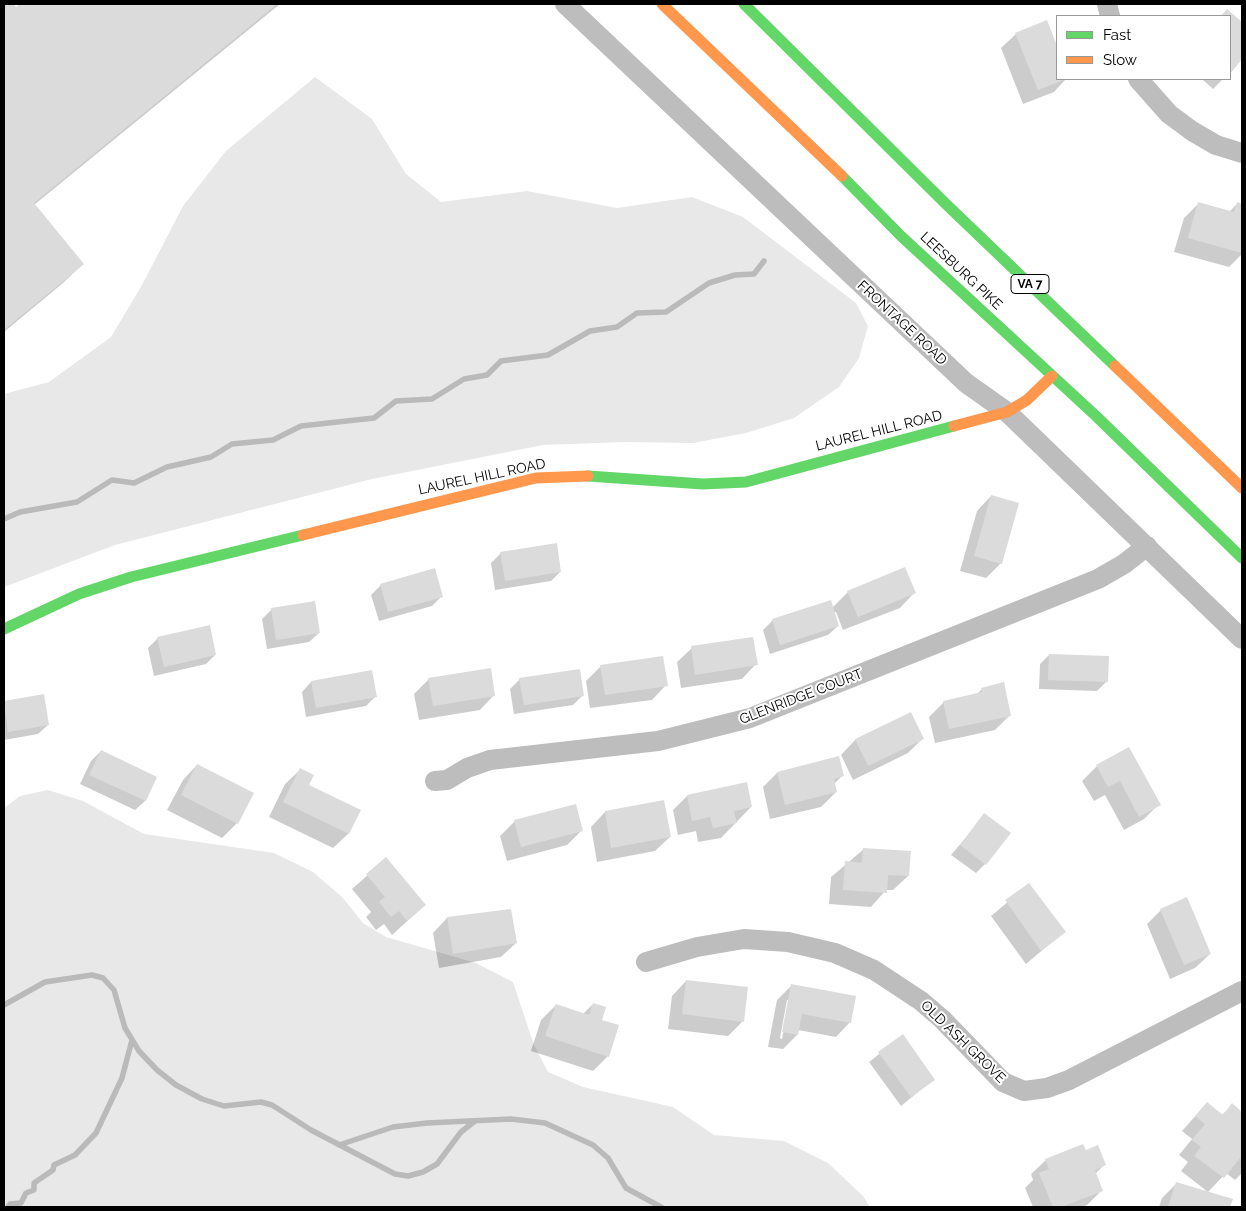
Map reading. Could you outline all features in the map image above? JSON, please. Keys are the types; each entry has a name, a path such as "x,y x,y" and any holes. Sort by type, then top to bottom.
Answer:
{"main road":[{"name":"LEESBURG PIKE","path":"662,4 798,132 902,236 1242,558"},
{"name":"VA 7","path":"744,4 820,77 947,205 1242,488"},
{"name":"LAUREL HILL ROAD","path":"4,629 79,594 131,577 519,482 569,475 602,475 703,484 746,482 1007,412 1027,400 1052,376"}],"street":[{"name":"FRONTAGE ROAD","path":"565,4 959,377 1007,412 1242,638"},
{"path":"1139,80 1169,114 1192,131 1216,145 1242,153"},
{"name":"GLENRIDGE COURT","path":"435,781 447,780 467,768 490,760 658,741 750,718 1098,579 1124,564 1147,546"},
{"name":"OLD ASH GROVE","path":"646,962 697,947 744,939 788,942 836,953 874,970 920,1000 942,1018 1003,1082 1024,1091 1046,1088 1069,1080 1242,991"}],"shaded area":[{"path":"315,77 372,119 406,174 441,202 527,191 617,208 692,197 743,217 856,303 868,326 859,358 839,387 794,418 746,433 693,443 624,442 543,445 372,479 115,545 4,587 4,394 49,382 111,337 142,285 183,206 226,151"},
{"path":"48,790 83,801 144,834 274,853 313,872 342,897 363,923 386,937 476,963 513,982 534,1045 548,1072 583,1087 673,1107 714,1135 784,1141 828,1163 863,1196 870,1207 4,1207 4,808 20,796"}],"building":[{"path":"4,4 14,4 16,7 20,4 277,4 34,203 84,264 4,330"},
{"path":"1227,9 1242,22 1242,59 1231,73 1231,15 1222,15"},
{"path":"1047,20 1056,43 1056,80 1063,80 1038,90 1015,33"},
{"path":"1198,202 1234,212 1237,202 1242,204 1242,253 1188,238"},
{"path":"991,495 1019,503 1002,564 974,556"},
{"path":"557,543 561,572 505,581 500,552"},
{"path":"905,567 916,593 858,617 847,591"},
{"path":"435,568 443,597 388,612 380,584"},
{"path":"831,600 839,626 780,645 772,619"},
{"path":"315,601 320,633 276,640 271,608"},
{"path":"210,625 216,655 164,667 157,637"},
{"path":"753,637 758,665 695,675 691,646"},
{"path":"1049,654 1109,656 1108,682 1048,680"},
{"path":"663,656 668,686 605,695 600,665"},
{"path":"491,668 495,696 433,706 428,678"},
{"path":"580,669 584,696 524,705 519,678"},
{"path":"372,670 377,697 316,708 311,681"},
{"path":"1004,682 1011,716 949,729 943,701 982,692 981,688"},
{"path":"44,694 49,725 8,732 4,701"},
{"path":"911,712 924,739 868,766 855,739"},
{"path":"1129,747 1161,805 1139,817 1120,781 1108,787 1096,765"},
{"path":"101,750 157,777 146,801 89,775"},
{"path":"839,756 844,776 834,779 837,792 785,805 777,772"},
{"path":"197,764 254,793 238,824 181,795"},
{"path":"300,768 314,775 309,785 361,810 349,834 283,802"},
{"path":"747,782 752,807 734,811 737,823 713,828 710,817 692,821 687,795"},
{"path":"664,800 671,837 611,848 605,811"},
{"path":"576,804 583,831 521,847 514,820"},
{"path":"984,813 1011,833 986,865 960,845"},
{"path":"863,848 911,851 909,876 888,875 887,893 843,890 845,861 862,863"},
{"path":"386,857 426,905 407,921 399,911 391,917 379,902 385,897 366,874"},
{"path":"1029,883 1066,932 1041,951 1005,900"},
{"path":"1187,897 1211,954 1184,965 1160,909"},
{"path":"511,909 517,943 453,954 447,917"},
{"path":"686,980 748,987 744,1022 682,1014"},
{"path":"791,984 856,996 851,1023 802,1014 798,1035 782,1032"},
{"path":"593,1003 606,1007 602,1020 619,1025 609,1057 545,1036 556,1004 589,1015"},
{"path":"903,1034 935,1080 911,1097 878,1052"},
{"path":"1207,1102 1223,1115 1232,1103 1242,1112 1242,1160 1240,1158 1224,1178 1194,1156 1201,1147 1192,1140 1205,1124 1195,1116"},
{"path":"1083,1144 1086,1150 1098,1145 1106,1165 1095,1170 1103,1191 1061,1207 1053,1207 1039,1173 1049,1169 1045,1159"},
{"path":"1176,1182 1233,1199 1230,1207 1168,1207"}],"waterway":[{"path":"4,519 20,512 77,502 112,480 134,483 167,467 211,457 232,444 273,440 301,426 374,418 396,401 432,399 464,379 487,375 501,361 548,355 590,331 617,327 637,313 666,312 709,283 735,275 754,274 764,261"},
{"path":"4,1005 45,982 92,975 103,978 114,990 125,1028 139,1051 157,1070 176,1085 202,1099 224,1106 261,1102 272,1105 311,1130 395,1174 408,1176 423,1172 437,1164 461,1132 475,1121"},
{"path":"8,1207 10,1204 21,1203 26,1193 34,1190 34,1183 53,1170 54,1165 75,1155 96,1133 122,1078 132,1040"},
{"path":"339,1145 393,1127 427,1123 511,1119 545,1123 593,1145 608,1158 626,1188 661,1207"}],"traffic: fast":[{"path":"744,4 947,205 1115,366"},
{"path":"842,176 901,236 1096,416 1242,558"},
{"path":"588,476 703,484 746,482 954,426"},
{"path":"4,629 79,594 131,577 303,535"}],"traffic: slow":[{"path":"662,4 842,176"},
{"path":"1115,366 1242,488"},
{"path":"954,426 1007,412 1027,400 1052,376"},
{"path":"303,535 536,478 588,476"}]}
